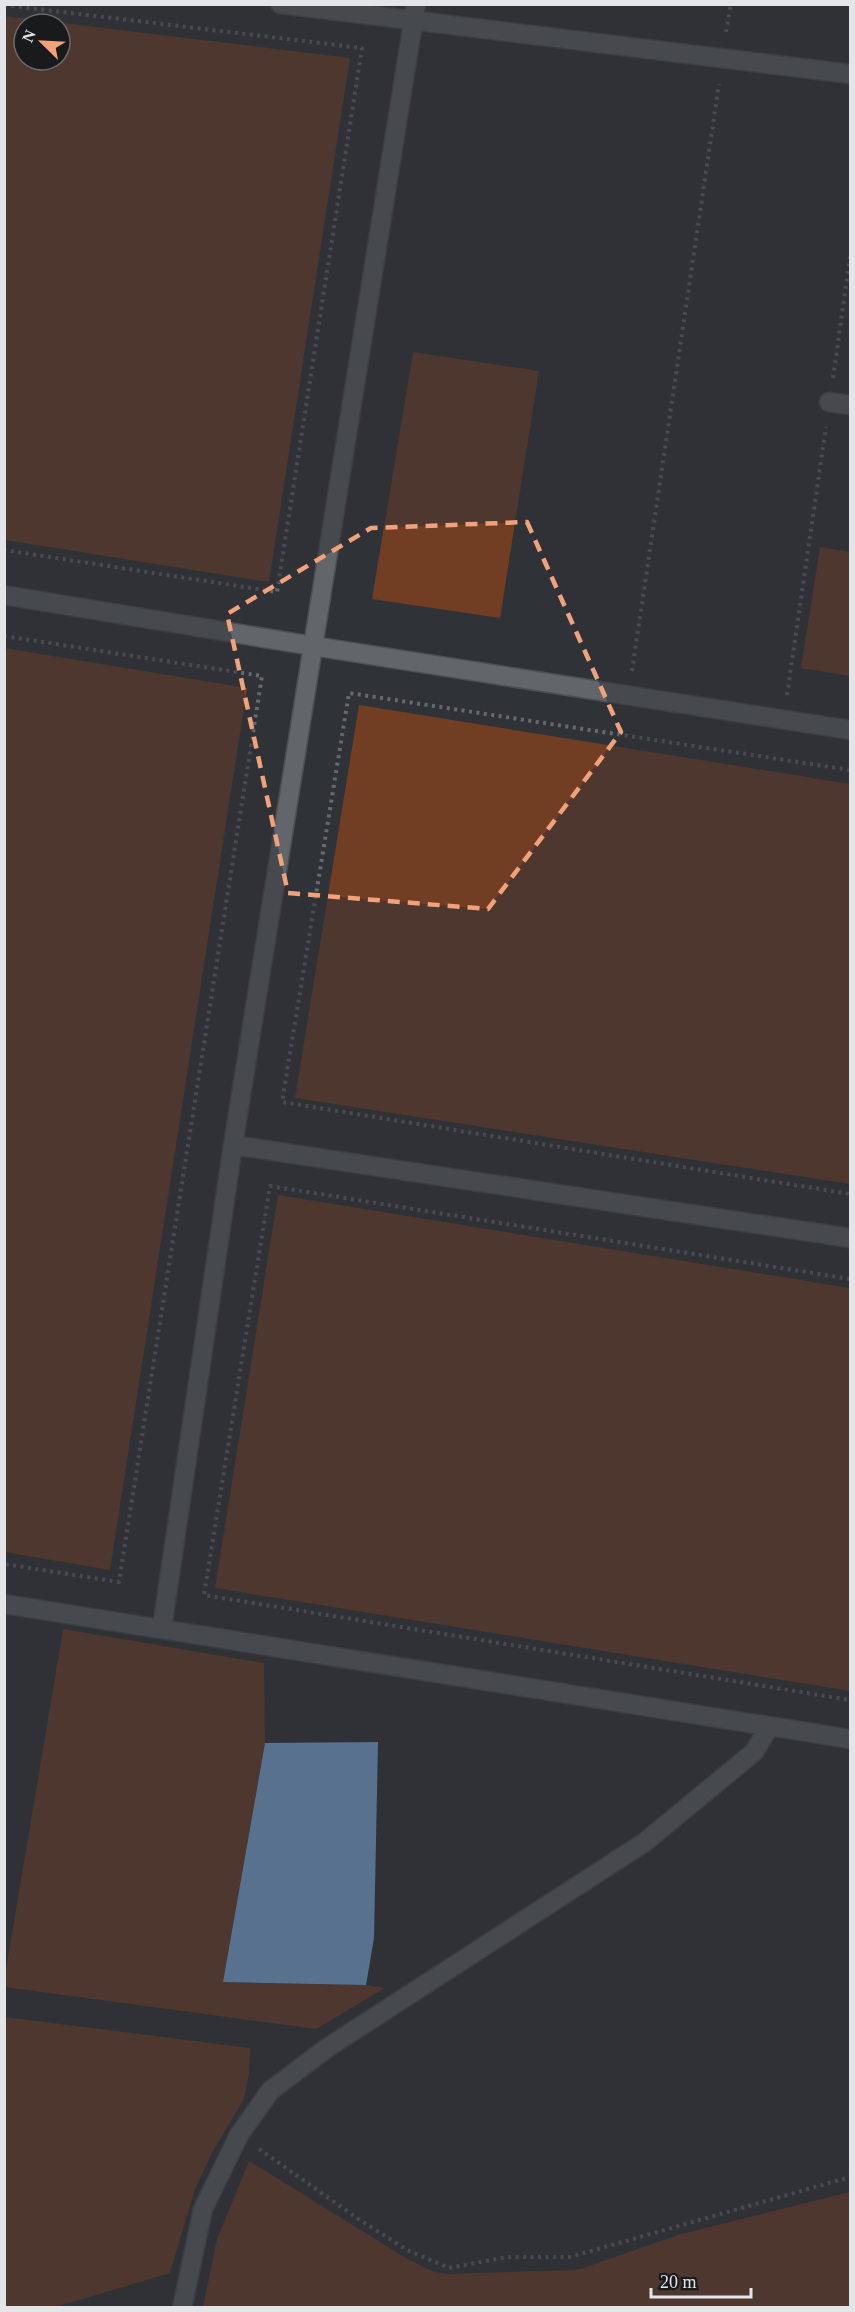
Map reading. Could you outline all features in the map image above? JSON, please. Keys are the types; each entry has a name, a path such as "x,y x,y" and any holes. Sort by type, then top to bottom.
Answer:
{"street":[{"path":"280,4 414,13 722,59 850,74"},
{"path":"162,1628 233,1145 414,13"},
{"path":"829,402 850,405"},
{"path":"4,595 850,730"},
{"path":"233,1145 850,1238"},
{"path":"4,1604 850,1739"},
{"path":"182,2307 203,2210 239,2135 270,2091 327,2048 645,1842 754,1752 769,1727"}],"path":[{"path":"4,5 362,48 277,592 4,550"},
{"path":"628,695 722,59"},
{"path":"783,719 850,257"},
{"path":"4,636 262,676 119,1582 4,1564"},
{"path":"850,770 349,693 282,1102 850,1194"},
{"path":"850,1279 270,1186 204,1595 850,1700"},
{"path":"239,2135 357,2218 407,2250 449,2268 507,2258 570,2257 850,2177"}],"highlighted area":[{"path":"527,522 621,732 488,909 288,893 227,614 371,528"}],"shaded area":[{"path":"4,16 12,17 12,72 72,72 72,24 350,58 269,582 5,540"},
{"path":"413,352 539,371 500,618 372,599"},
{"path":"820,547 850,552 850,676 801,668"},
{"path":"4,648 247,688 110,1570 5,1552"},
{"path":"359,705 850,784 850,1184 295,1098"},
{"path":"278,1195 850,1288 850,1691 215,1588"},
{"path":"63,1629 264,1663 265,1743 223,1982 366,1985 385,1988 316,2029 5,1987 5,1975"},
{"path":"5,2017 250,2048 249,2074 244,2099 213,2151 195,2189 170,2273 56,2307 5,2307"},
{"path":"249,2161 406,2258 432,2271 446,2274 577,2270 678,2235 850,2192 850,2307 203,2307 217,2239"}],"building":[{"path":"378,1742 374,1938 366,1985 223,1982 265,1743"}]}
